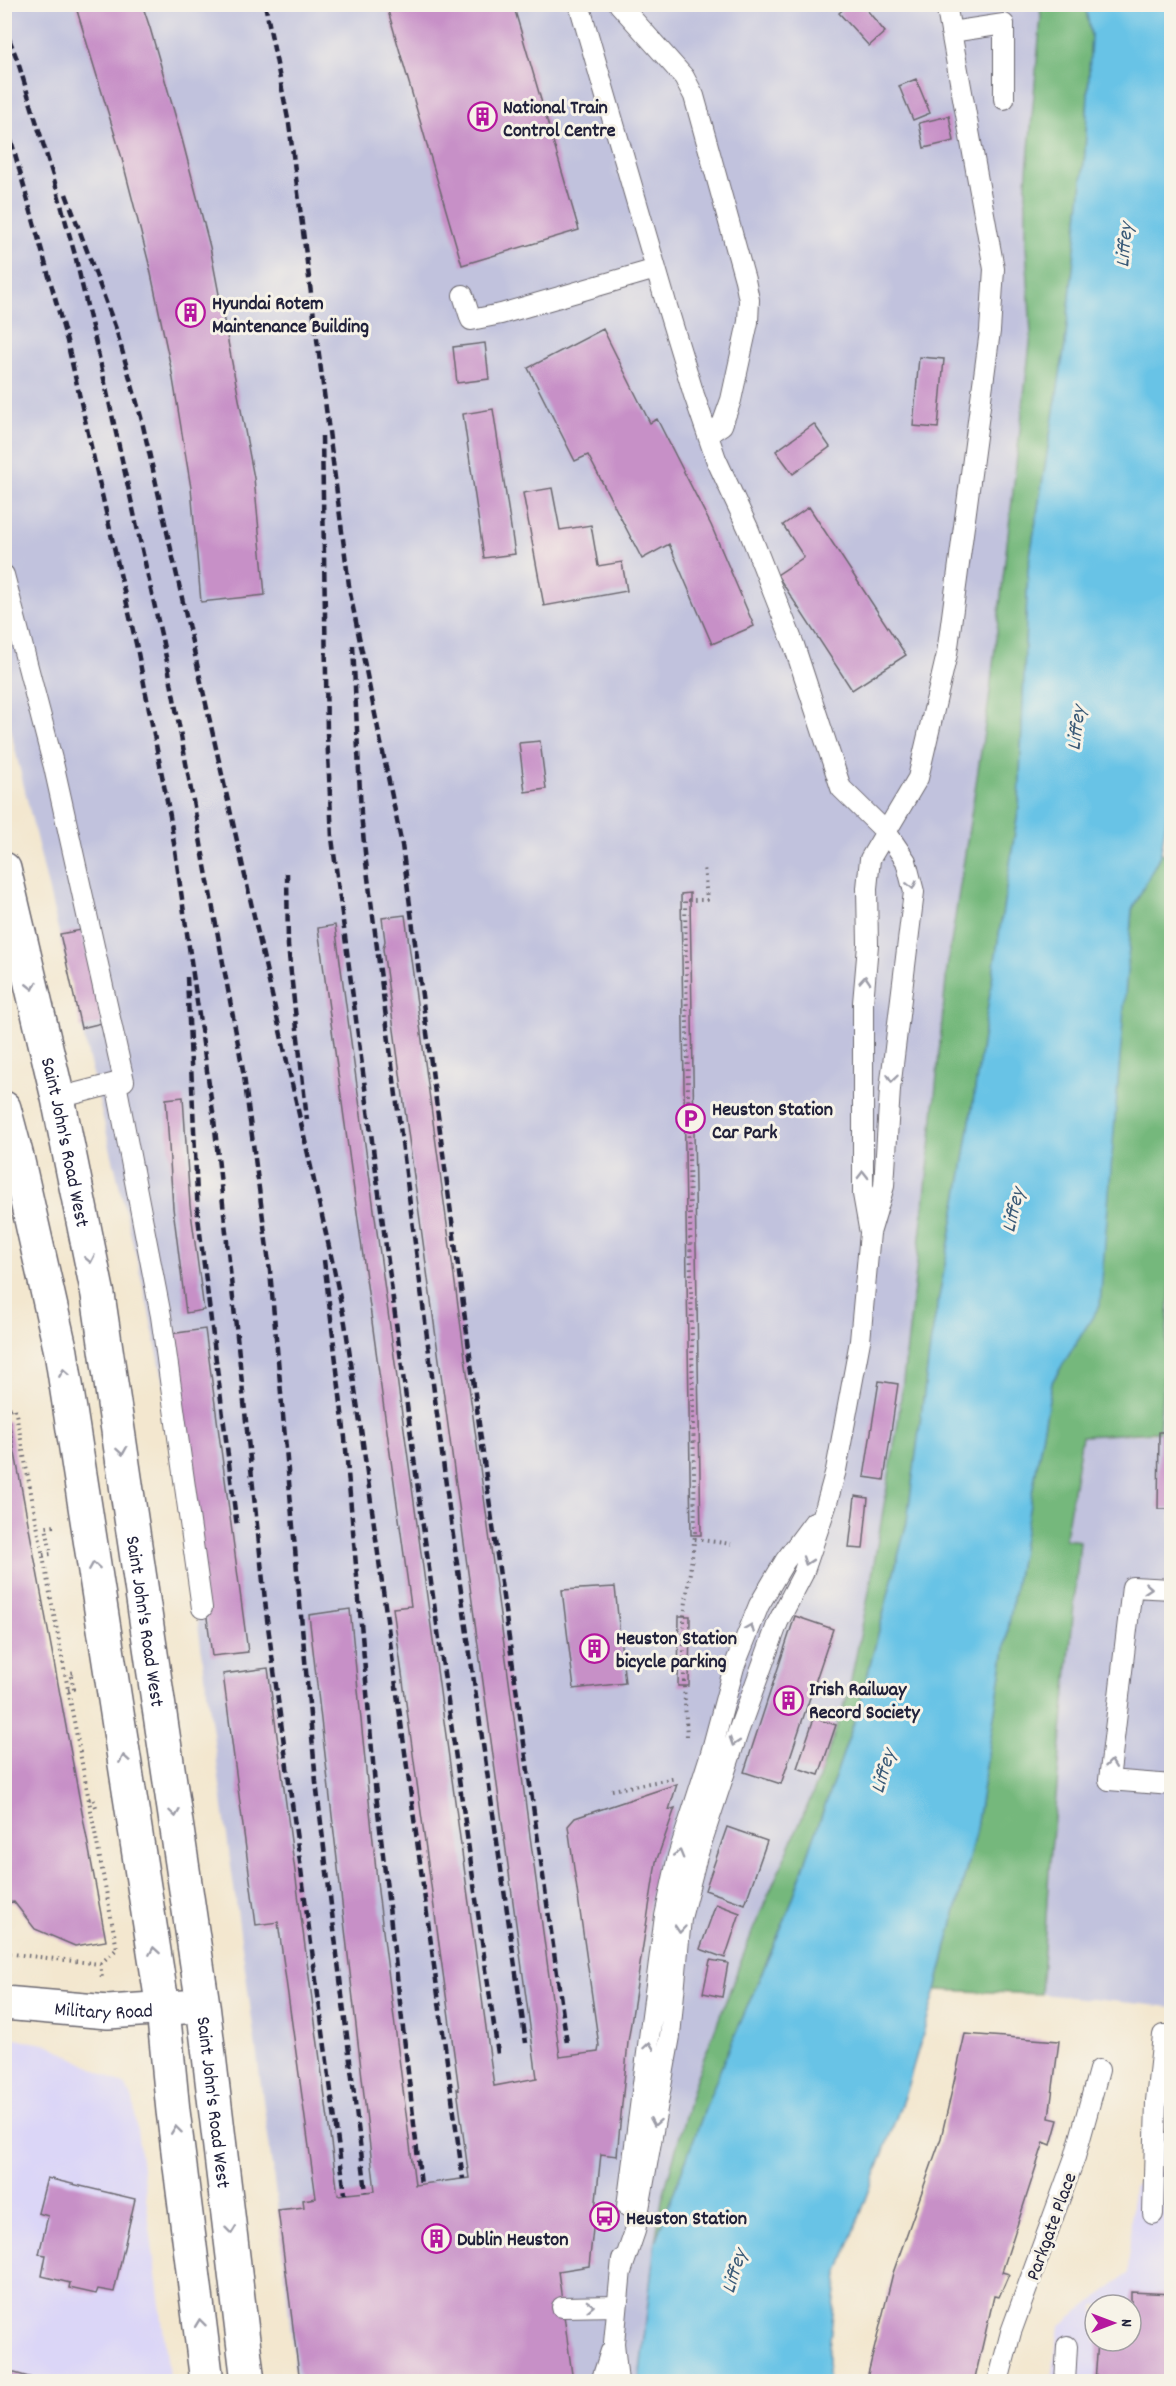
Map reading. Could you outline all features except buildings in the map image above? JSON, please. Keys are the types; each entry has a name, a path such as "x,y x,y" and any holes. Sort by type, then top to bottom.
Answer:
{"main road":[{"name":"Saint John's Road West","path":"4,869 12,931 58,1098 98,1295 203,2005 248,2382"},
{"name":"Saint John's Road West","path":"4,1108 61,1352 163,2009 173,2111 207,2382"},
{"name":"Military Road","path":"4,2003 108,2012 203,2005"}],"lane":[{"path":"579,4 656,269 716,459 748,528 794,645 842,788 887,833 906,861 914,892 890,1089 884,1186 870,1233 860,1341 836,1470 826,1506 785,1561 759,1605 734,1667 711,1753 678,1856 665,1916 624,2229 614,2343 618,2382"},
{"path":"619,4 679,70 694,96 745,280 749,300 748,322 731,400 722,425 708,434"},
{"path":"870,1233 863,1194 863,1003 868,945 867,888 870,859 918,778 947,654 990,331 994,269 946,4"},
{"path":"951,32 1004,24 1004,99"},
{"path":"464,296 471,320 501,314 656,269"},
{"path":"4,575 54,767 124,1081 58,1098"},
{"path":"116,1083 161,1316 202,1608"},
{"path":"1172,1589 1132,1587 1109,1780 1172,1785"},
{"path":"1153,2214 1164,2102 1163,2035 1172,2035"},
{"name":"Parkgate Place","path":"998,2382 1011,2332 1075,2157 1099,2070"},
{"path":"562,2307 617,2306"},
{"path":"601,2382 614,2343"},
{"path":"1065,2382 1067,2346"}],"path":[{"path":"688,1745 684,1686 684,1616 695,1539 685,900 707,900 704,866"},
{"path":"4,1409 15,1408 117,1949 100,1964"},
{"path":"43,1555 51,1554 46,1527 56,1526"},
{"path":"695,1539 731,1544"},
{"path":"68,1690 74,1689 70,1673 76,1672"},
{"path":"612,1790 677,1778 683,1780"},
{"path":"89,1799 93,1798 96,1807"}],"shaded area":[{"name":"Heuston Station","path":"4,5 1040,5 1041,17 1026,183 1026,245 1031,335 989,700 947,969 928,1170 898,1423 870,1587 848,1695 817,1784 753,1930 694,2084 662,2200 639,2381 296,2381 278,2210 167,1397 147,1302 5,707"},
{"path":"1171,1224 1171,2007 1041,1994 1049,1871 1079,1541 1065,1540 1082,1436 1154,1434"},
{"path":"4,2037 50,2045 126,2086 133,2099 170,2381 5,2381"},
{"path":"1171,2063 1171,2381 1051,2382 1059,2326 1083,2308 1083,2353 1143,2353 1143,2293 1103,2293 1128,2274 1133,2187 1163,2166"}],"green space":[{"path":"1040,5 1085,5 1091,35 1085,153 1065,345 1028,569 1019,806 962,1173 931,1340 907,1522 859,1708 788,1912 718,2075 655,2242 662,2200 694,2084 753,1930 817,1784 848,1695 870,1587 898,1423 928,1170 947,969 989,700 1031,335 1026,245 1026,183 1041,17"},
{"path":"1161,853 1171,855 1172,1266 1159,1432 1082,1436 1065,1539 1080,1541 1049,1871 1041,1994 936,1990 975,1834 1014,1593 1052,1382 1098,1307 1132,910"}],"water":[{"name":"Liffey","path":"1085,5 1172,5 1171,790 1161,853 1132,910 1100,1305 1052,1382 1014,1593 975,1834 936,1990 906,2091 838,2275 828,2355 828,2381 639,2381 655,2242 718,2075 788,1912 859,1708 907,1522 931,1340 962,1173 1019,806 1028,569 1065,345 1085,153 1091,35"}],"railway":[{"path":"265,4 289,124 350,593 402,845 489,1499 567,2043"},
{"path":"4,26 17,59 53,176 75,255 100,361 168,666 244,1076 270,1271 316,1782 366,2192"},
{"path":"4,115 67,341 137,648 170,816 214,1119 267,1619 345,2194"},
{"path":"66,194 116,329 141,417 345,1323 463,2179"},
{"path":"322,436 327,733 332,838 422,1519 498,2054"},
{"path":"353,645 361,814 366,862 449,1508 526,2043"},
{"path":"287,873 288,946 307,1120"},
{"path":"187,977 198,1217 237,1527"},
{"path":"324,1260 345,1438 375,1785 421,2185"}],"place":[{"name":"National Train Control Centre","path":"482,117"},
{"name":"Hyundai Rotem Maintenance Building","path":"191,313"},
{"name":"Heuston Station Car Park","path":"691,1119"},
{"name":"Heuston Station bicycle parking","path":"595,1649"},
{"name":"Irish Railway Record Society","path":"788,1700"},
{"name":"Heuston Station","path":"605,2217"},
{"name":"Dublin Heuston","path":"436,2238"}]}
